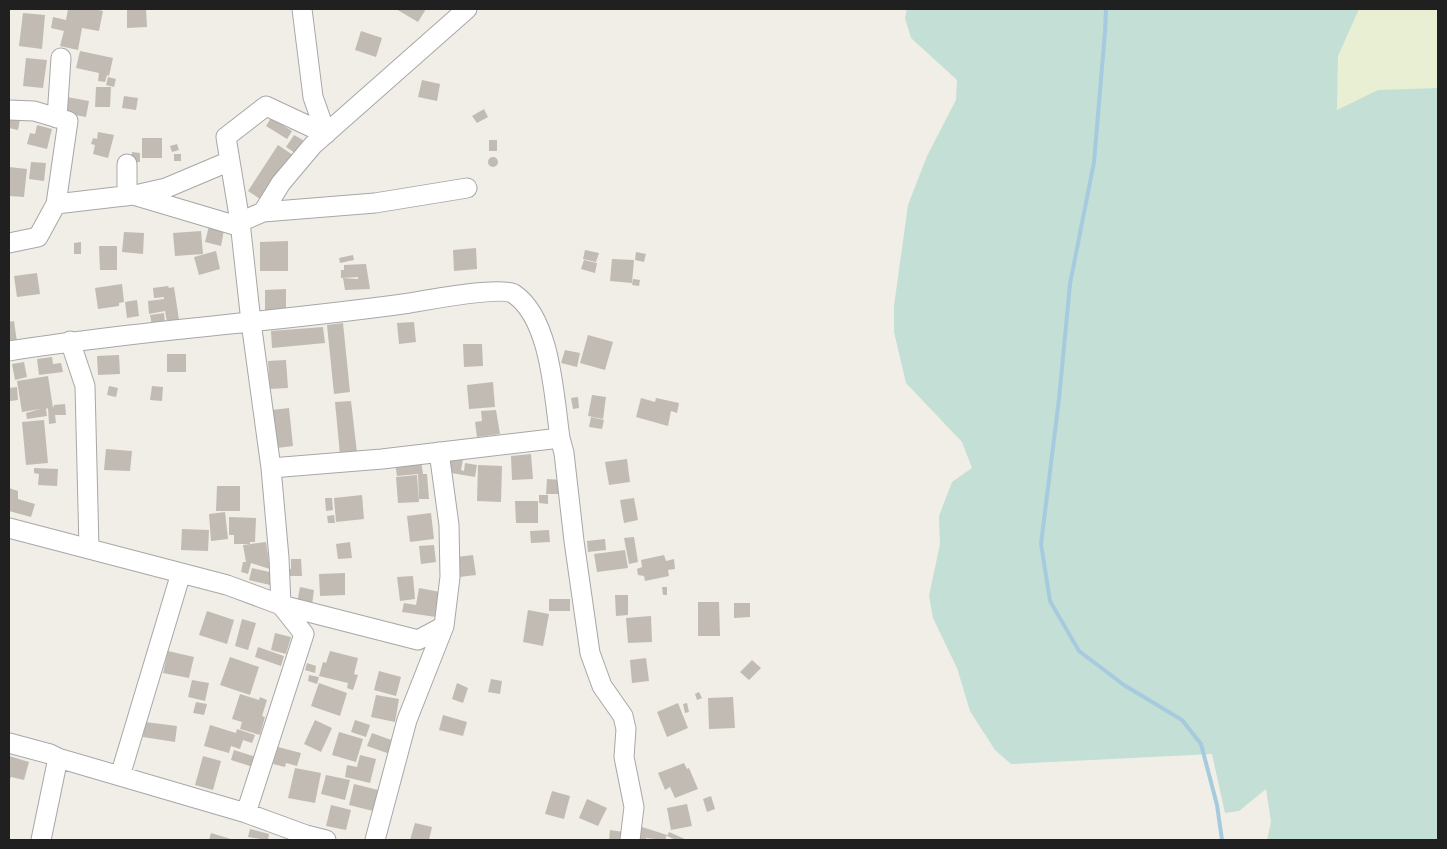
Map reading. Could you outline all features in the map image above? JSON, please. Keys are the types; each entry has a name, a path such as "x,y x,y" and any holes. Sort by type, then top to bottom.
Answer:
{"street":[{"path":"302,9 314,97 326,134"},
{"path":"263,212 282,183 313,145 467,9"},
{"path":"57,118 60,58"},
{"path":"246,813 304,634 281,605 280,558 271,468 240,222 226,137 266,106 326,134"},
{"path":"9,110 34,111 68,121 56,204 38,236 9,243"},
{"path":"56,204 130,196 166,188 230,160"},
{"path":"128,164 130,196"},
{"path":"130,196 234,225 263,212 375,203 467,188"},
{"path":"9,351 70,341 363,309 485,292 512,293 522,301 540,328 547,348 560,438 564,452 590,653 602,686 623,716 626,729 624,757 634,807 630,840"},
{"path":"70,341 85,386 88,548"},
{"path":"271,468 382,459 560,438"},
{"path":"375,840 407,720 444,626 450,577 449,525 439,452"},
{"path":"9,528 227,585 281,605 418,640 444,626"},
{"path":"120,776 181,573"},
{"path":"9,742 246,813 305,838 326,840"},
{"path":"41,840 58,758"}],"green space":[{"path":"1359,9 1438,9 1438,88 1378,90 1337,110 1338,56"}],"shaded area":[{"path":"907,9 1359,9 1338,56 1337,110 1378,90 1438,88 1438,840 1267,840 1271,822 1266,789 1239,811 1225,813 1212,754 1011,764 995,750 970,711 957,668 933,618 929,596 940,544 939,516 952,482 972,468 962,442 906,383 894,332 894,306 908,205 927,156 956,100 957,80 911,38 905,18"}],"building":[{"path":"68,9 103,11 99,31 82,28 78,50 60,46 64,31 51,28 53,17 66,20"},
{"path":"146,9 147,27 127,28 127,10"},
{"path":"396,9 426,9 418,22"},
{"path":"23,13 45,15 42,49 19,46"},
{"path":"361,31 382,38 376,57 355,50"},
{"path":"80,51 113,58 109,76 107,75 105,82 98,81 99,73 76,68"},
{"path":"26,58 47,60 43,88 23,86"},
{"path":"108,77 116,79 114,87 106,85"},
{"path":"422,80 440,84 437,101 418,97"},
{"path":"96,87 111,87 110,107 95,107"},
{"path":"124,96 138,98 136,110 122,108"},
{"path":"67,97 89,101 86,117 64,113"},
{"path":"484,109 488,117 477,123 472,116"},
{"path":"9,117 20,119 18,130 9,128"},
{"path":"271,118 292,131 287,139 266,126"},
{"path":"37,125 52,129 47,149 27,144 30,133 35,134"},
{"path":"98,132 114,135 108,158 93,154 95,145 91,144 93,138 97,139"},
{"path":"294,135 303,140 295,153 286,147"},
{"path":"142,138 162,138 162,158 142,158"},
{"path":"489,140 497,140 497,151 489,151"},
{"path":"177,144 179,150 172,152 170,146"},
{"path":"278,145 293,155 263,201 248,191"},
{"path":"132,152 140,153 140,162 131,162"},
{"path":"174,154 181,154 181,161 174,161"},
{"path":"493,157 498,162 493,167 488,162"},
{"path":"31,162 46,163 44,181 29,179"},
{"path":"9,167 27,169 24,197 9,196"},
{"path":"209,226 224,230 221,246 205,242"},
{"path":"201,231 203,254 175,256 173,233"},
{"path":"124,232 144,233 143,254 122,252"},
{"path":"288,241 288,271 260,271 260,242"},
{"path":"81,242 81,254 74,254 74,243"},
{"path":"99,246 117,246 117,270 100,270"},
{"path":"476,248 477,269 454,271 453,250"},
{"path":"585,250 599,253 596,262 583,259"},
{"path":"216,251 220,269 199,275 194,257"},
{"path":"636,252 646,254 644,262 635,260"},
{"path":"353,255 354,260 340,263 339,258"},
{"path":"612,259 634,260 632,283 610,281"},
{"path":"584,260 597,263 595,273 581,269"},
{"path":"366,264 370,289 345,290 343,278 358,279 358,277 341,278 341,270 344,270 344,265"},
{"path":"37,273 40,294 17,297 14,276"},
{"path":"633,279 640,280 639,286 632,285"},
{"path":"122,284 124,302 119,303 119,306 98,309 95,288"},
{"path":"168,286 169,288 174,287 179,320 167,322 165,311 149,314 148,301 164,299 164,297 154,298 153,288"},
{"path":"286,289 286,311 265,311 265,290"},
{"path":"137,300 139,316 127,318 125,302"},
{"path":"164,313 165,323 152,325 150,315"},
{"path":"14,321 17,342 9,342 9,322"},
{"path":"414,322 416,342 399,344 397,323"},
{"path":"343,323 350,392 334,394 327,325"},
{"path":"323,327 325,343 272,348 271,331"},
{"path":"588,335 613,342 605,370 580,363"},
{"path":"463,344 482,344 483,366 464,367"},
{"path":"565,350 580,353 577,367 561,363"},
{"path":"167,354 186,354 186,372 167,372"},
{"path":"119,355 120,374 98,375 97,356"},
{"path":"52,357 53,364 61,363 63,372 39,375 37,359"},
{"path":"286,360 288,388 270,389 268,361"},
{"path":"24,362 27,377 15,380 12,364"},
{"path":"48,376 53,408 54,405 65,404 66,415 55,415 56,423 49,424 48,408 46,409 47,416 27,419 26,413 40,409 22,412 17,381"},
{"path":"493,382 495,407 469,409 467,385"},
{"path":"109,386 118,388 116,397 107,395"},
{"path":"152,386 163,387 162,401 150,400"},
{"path":"17,387 18,400 10,401 9,388"},
{"path":"592,395 606,397 603,419 588,416"},
{"path":"578,397 579,408 573,409 571,398"},
{"path":"641,398 655,402 656,398 679,403 677,413 671,411 668,426 636,417"},
{"path":"351,401 357,453 340,455 335,402"},
{"path":"289,408 293,446 277,448 272,410"},
{"path":"496,410 500,434 477,437 475,422 482,421 481,411"},
{"path":"591,417 604,420 602,429 589,427"},
{"path":"44,420 48,463 26,465 22,422"},
{"path":"106,449 132,451 130,471 104,470"},
{"path":"531,454 533,479 512,480 511,456"},
{"path":"449,458 463,459 461,470 464,471 465,463 477,465 475,477 446,472"},
{"path":"627,459 630,482 609,485 605,462"},
{"path":"421,461 423,474 427,474 429,499 419,499 418,474 397,476 395,463"},
{"path":"478,465 502,466 501,502 477,501"},
{"path":"34,468 58,469 57,486 38,485 39,474 34,473"},
{"path":"417,475 419,502 398,503 396,477"},
{"path":"547,479 561,480 560,494 546,494"},
{"path":"217,486 240,486 240,511 216,511"},
{"path":"9,488 18,491 18,499 35,504 31,517 9,511"},
{"path":"362,495 364,519 336,522 334,498"},
{"path":"539,495 548,495 548,504 539,503"},
{"path":"325,498 332,498 333,510 326,511"},
{"path":"634,498 638,520 624,523 620,500"},
{"path":"515,501 538,501 538,523 516,523"},
{"path":"225,512 228,539 211,541 209,514"},
{"path":"431,513 434,539 410,542 407,516"},
{"path":"334,515 335,523 328,523 327,516"},
{"path":"229,517 256,518 255,542 250,542 250,544 234,544 234,535 229,535"},
{"path":"182,529 209,530 208,551 181,550"},
{"path":"549,530 550,542 531,543 530,531"},
{"path":"634,537 638,562 629,564 624,538"},
{"path":"605,539 606,550 588,552 587,541"},
{"path":"266,542 270,569 251,563 248,574 241,572 243,562 246,562 243,545"},
{"path":"350,542 352,558 338,559 336,544"},
{"path":"434,545 436,562 421,564 419,546"},
{"path":"625,550 628,568 597,572 594,554"},
{"path":"473,555 476,575 459,577 457,557"},
{"path":"664,555 666,561 674,559 675,569 668,570 669,576 645,581 644,576 638,575 637,569 642,567 641,560"},
{"path":"291,559 301,559 302,576 288,576 288,569 291,569"},
{"path":"252,568 274,573 270,585 249,580"},
{"path":"345,573 345,595 320,596 319,574"},
{"path":"413,576 415,599 400,601 397,577"},
{"path":"300,587 314,590 312,605 297,603"},
{"path":"662,587 667,587 667,595 663,595"},
{"path":"419,588 440,592 436,617 402,612 404,603 416,605"},
{"path":"615,595 628,595 628,615 616,616"},
{"path":"549,599 570,599 570,611 549,611"},
{"path":"698,602 719,602 720,636 698,636"},
{"path":"734,603 750,603 750,617 734,618"},
{"path":"528,610 549,614 543,646 523,642"},
{"path":"207,611 234,620 227,644 199,635"},
{"path":"651,616 652,642 628,643 626,618"},
{"path":"242,619 256,623 248,650 235,646"},
{"path":"275,633 291,637 286,654 271,650"},
{"path":"258,647 284,656 281,666 255,657"},
{"path":"168,651 194,657 189,678 163,673"},
{"path":"330,651 358,658 354,674 358,675 353,690 347,688 348,683 319,676 323,662 326,663"},
{"path":"230,657 259,667 250,695 220,685"},
{"path":"646,658 649,681 632,683 630,660"},
{"path":"752,660 761,668 749,680 740,672"},
{"path":"307,663 316,666 315,673 305,670"},
{"path":"379,671 401,677 396,696 374,690"},
{"path":"309,675 319,677 317,684 308,681"},
{"path":"491,679 502,681 500,694 488,692"},
{"path":"192,680 209,683 205,701 188,697"},
{"path":"319,683 347,693 340,716 311,706"},
{"path":"457,683 468,688 463,703 452,699"},
{"path":"699,692 702,698 697,700 695,694"},
{"path":"240,694 259,700 260,697 267,700 262,716 265,717 260,735 240,729 242,722 232,719"},
{"path":"376,695 399,699 395,722 371,717"},
{"path":"733,697 735,728 709,729 708,698"},
{"path":"196,702 207,704 204,715 193,713"},
{"path":"678,703 688,728 667,737 657,712"},
{"path":"687,703 689,712 685,713 683,704"},
{"path":"443,715 467,722 463,736 439,730"},
{"path":"315,720 332,728 321,752 304,744"},
{"path":"355,720 370,725 366,737 351,732"},
{"path":"145,722 177,726 175,742 143,737"},
{"path":"210,725 236,733 237,729 255,735 252,743 243,740 240,749 231,746 229,753 204,746"},
{"path":"339,732 363,739 356,762 332,755"},
{"path":"372,733 394,741 390,754 367,746"},
{"path":"278,747 301,753 297,766 286,763 285,767 273,764"},
{"path":"234,750 256,757 253,767 231,760"},
{"path":"360,755 376,759 370,783 345,777 347,765 357,767"},
{"path":"9,756 29,762 24,780 11,777 9,781"},
{"path":"203,756 221,761 213,790 195,785"},
{"path":"684,763 687,769 689,768 698,789 675,798 670,787 665,790 658,773"},
{"path":"295,768 321,773 315,803 288,798"},
{"path":"326,775 350,780 345,800 321,794"},
{"path":"354,784 378,790 373,811 349,805"},
{"path":"552,791 570,796 564,819 545,814"},
{"path":"711,796 715,809 707,812 703,799"},
{"path":"587,799 607,808 598,826 579,818"},
{"path":"687,804 692,826 671,830 667,808"},
{"path":"331,805 351,810 346,830 326,826"},
{"path":"415,823 432,827 429,840 410,840"},
{"path":"639,826 667,835 665,840 646,838 646,840 637,840"},
{"path":"250,829 269,834 268,840 248,837"},
{"path":"610,830 624,832 623,840 609,840"},
{"path":"669,832 687,840 676,840 667,836"},
{"path":"211,833 234,840 209,840"}],"waterway":[{"path":"1106,9 1094,162 1070,284 1059,399 1041,544 1050,601 1079,651 1124,685 1182,720 1201,744 1217,805 1222,840"}]}
